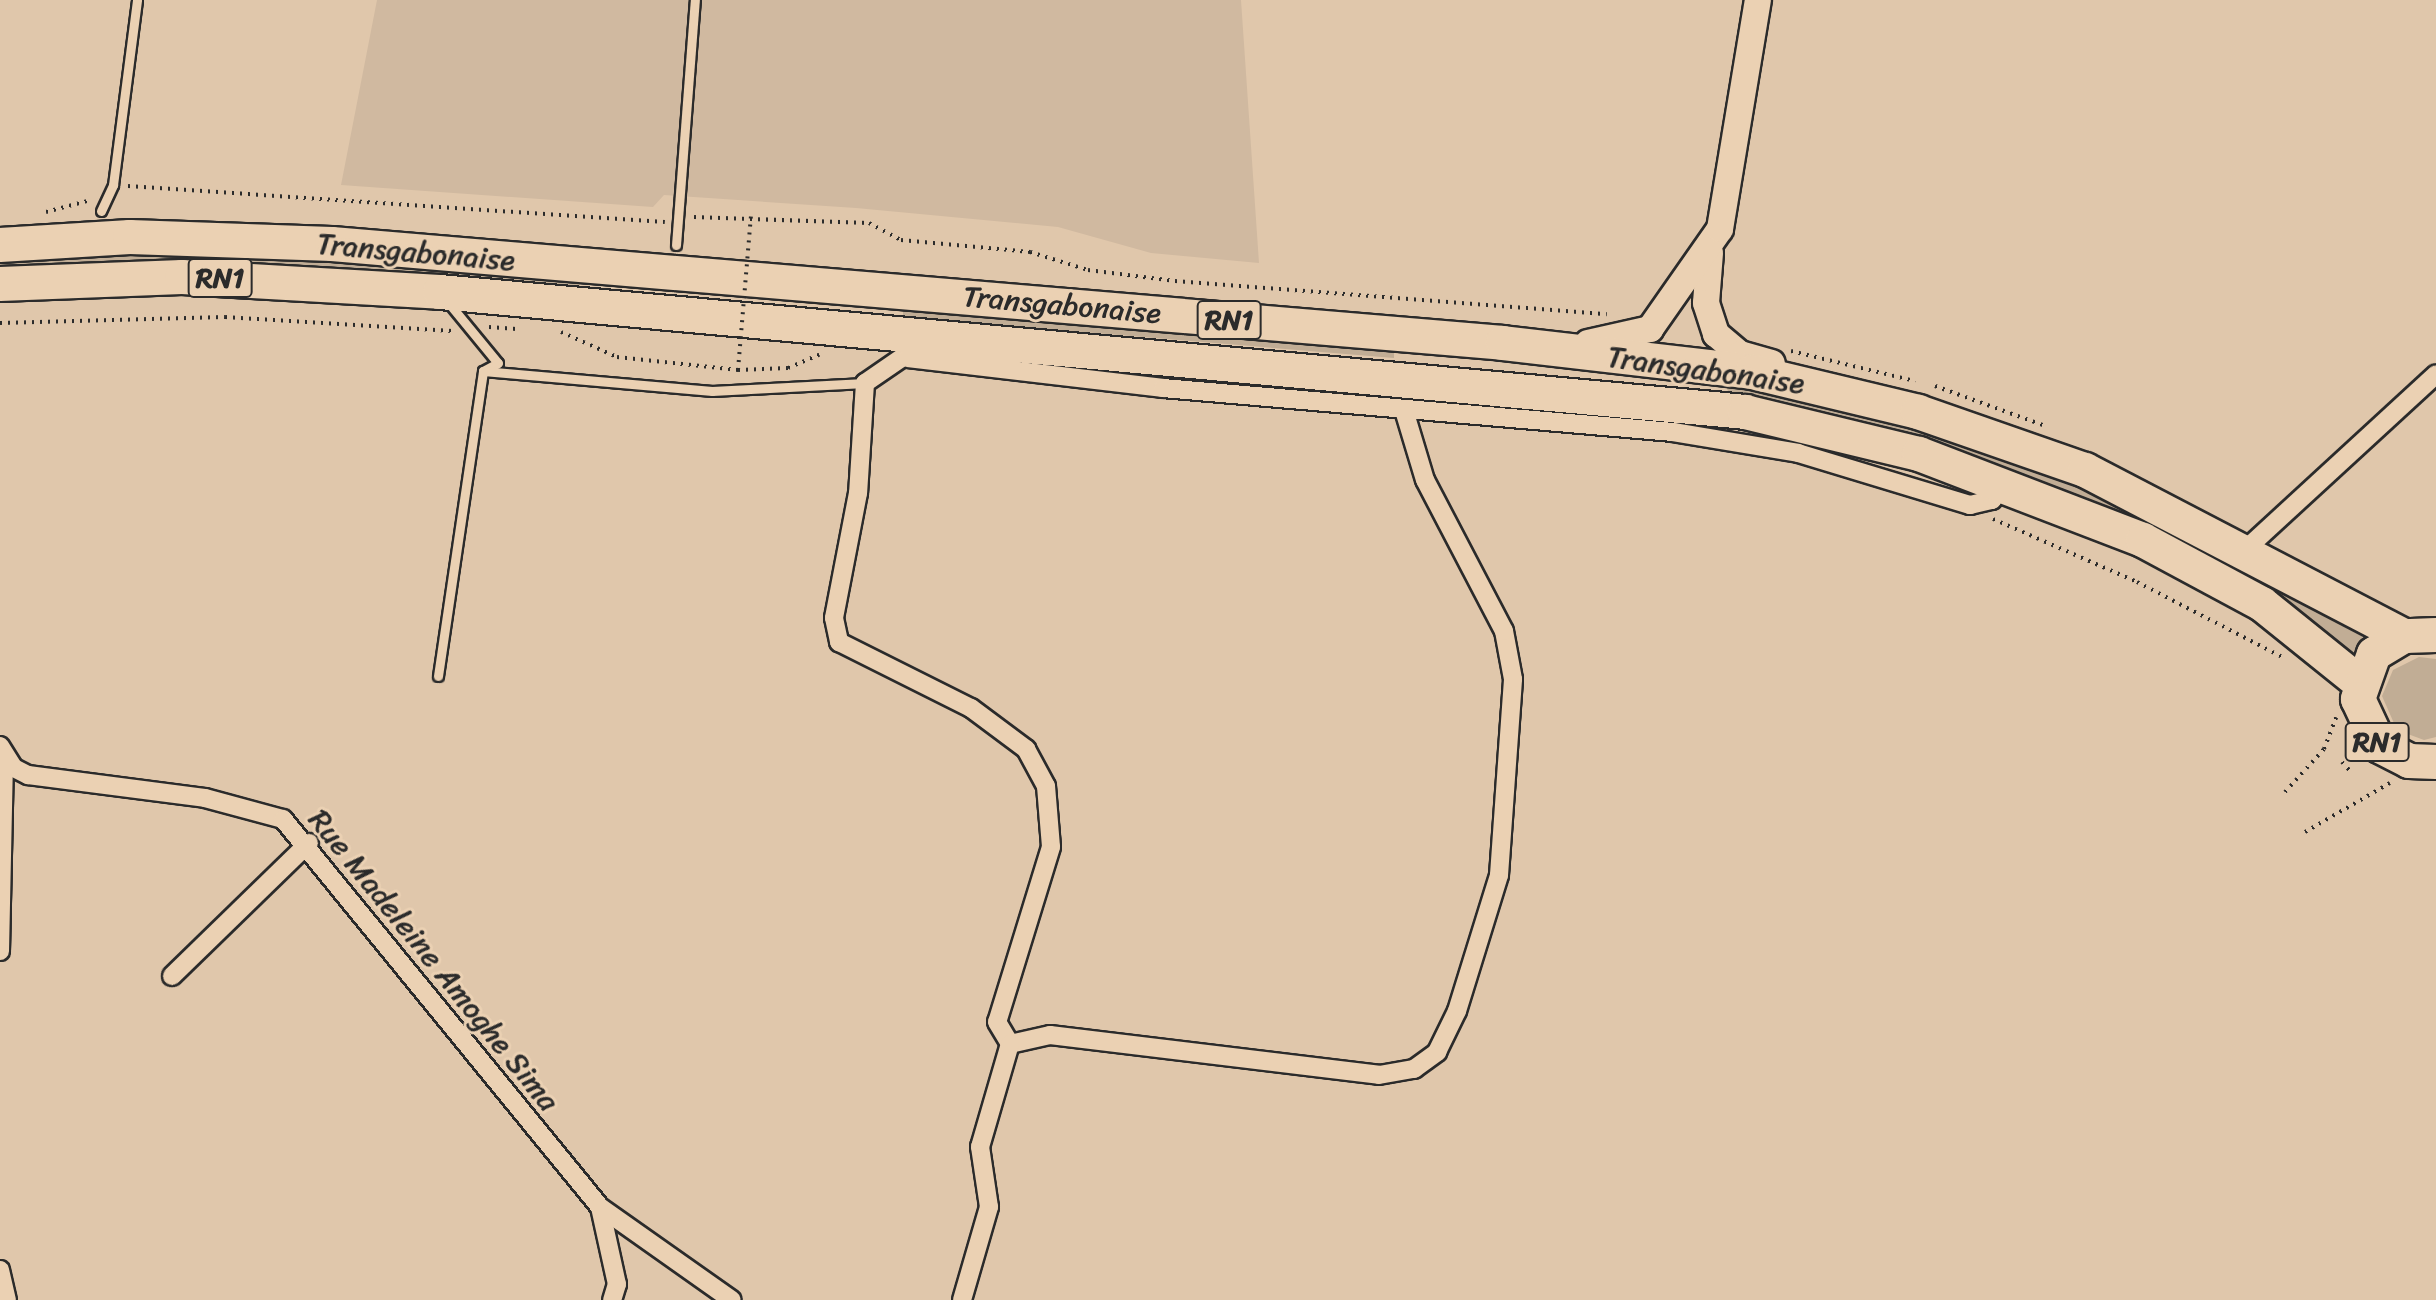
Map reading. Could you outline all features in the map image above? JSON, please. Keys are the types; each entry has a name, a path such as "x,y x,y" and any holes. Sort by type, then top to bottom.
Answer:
{"highway":[{"name":"Transgabonaise","path":"0,245 130,237 332,244 1503,343 1752,372 1855,394 2072,465 2246,549 2375,626 2420,635"},
{"name":"Transgabonaise","path":"0,284 182,277 440,292 937,332 1745,412 1992,494 2207,572 2296,627 2347,690"},
{"name":"RN1","path":"2420,635 2374,654 2347,690 2380,746 2409,761 2436,762"}],"street":[{"path":"1503,343 1604,343 1641,334 1660,320 1710,249 1728,210 1758,0"},
{"path":"1710,249 1706,303 1716,334 1740,354 1818,375 1855,394"},
{"path":"937,332 908,358 865,383 858,493 834,618 839,642 971,708 1026,749 1046,786 1051,847 997,1022 1010,1044 980,1147 989,1207 962,1300"},
{"path":"1163,388 1164,354"},
{"path":"908,358 1163,388 1735,441 1992,494"},
{"path":"2246,549 2436,374"},
{"path":"1010,1044 1050,1035 1379,1075 1414,1069 1437,1052 1457,1011 1499,875 1513,679 1504,631 1425,480 1404,410"},
{"path":"0,951 2,751"},
{"name":"Rue Madeleine Amoghe Sima","path":"2,751 28,775 251,807 283,819 309,843 600,1207 732,1300"},
{"path":"172,976 309,843"},
{"path":"600,1207 617,1284 612,1300"},
{"path":"0,1270 7,1300"}],"lane":[{"path":"101,211 113,185 137,0"},
{"path":"676,245 695,0"},
{"path":"440,292 498,363 483,371"},
{"path":"483,371 712,391 865,383"},
{"path":"438,676 483,371"}],"path":[{"path":"42,213 69,210 113,185 362,198 653,225 679,219 751,215 869,223 901,240 1030,252 1088,270 1175,281 1615,315"},
{"path":"738,370 751,215"},
{"path":"1992,494 1990,518 2149,587 2267,654 2297,661"},
{"path":"2285,792 2329,740 2347,690"},
{"path":"2342,762 2352,773"},
{"path":"2305,832 2362,793 2397,782"}],"shaded area":[{"path":"377,0 1241,0 1259,263 1151,253 1058,227 856,208 664,195 653,207 341,185"},
{"path":"59,253 282,255 580,280 580,289 0,270 0,258"},
{"path":"903,305 1394,350 1394,358 903,317"},
{"path":"1725,384 1853,407 2075,481 2274,580 2363,637 2352,654 2267,590 2070,493 1964,454 1730,396"},
{"path":"2419,657 2436,659 2436,737 2424,740 2397,730 2382,696 2393,670"}]}
